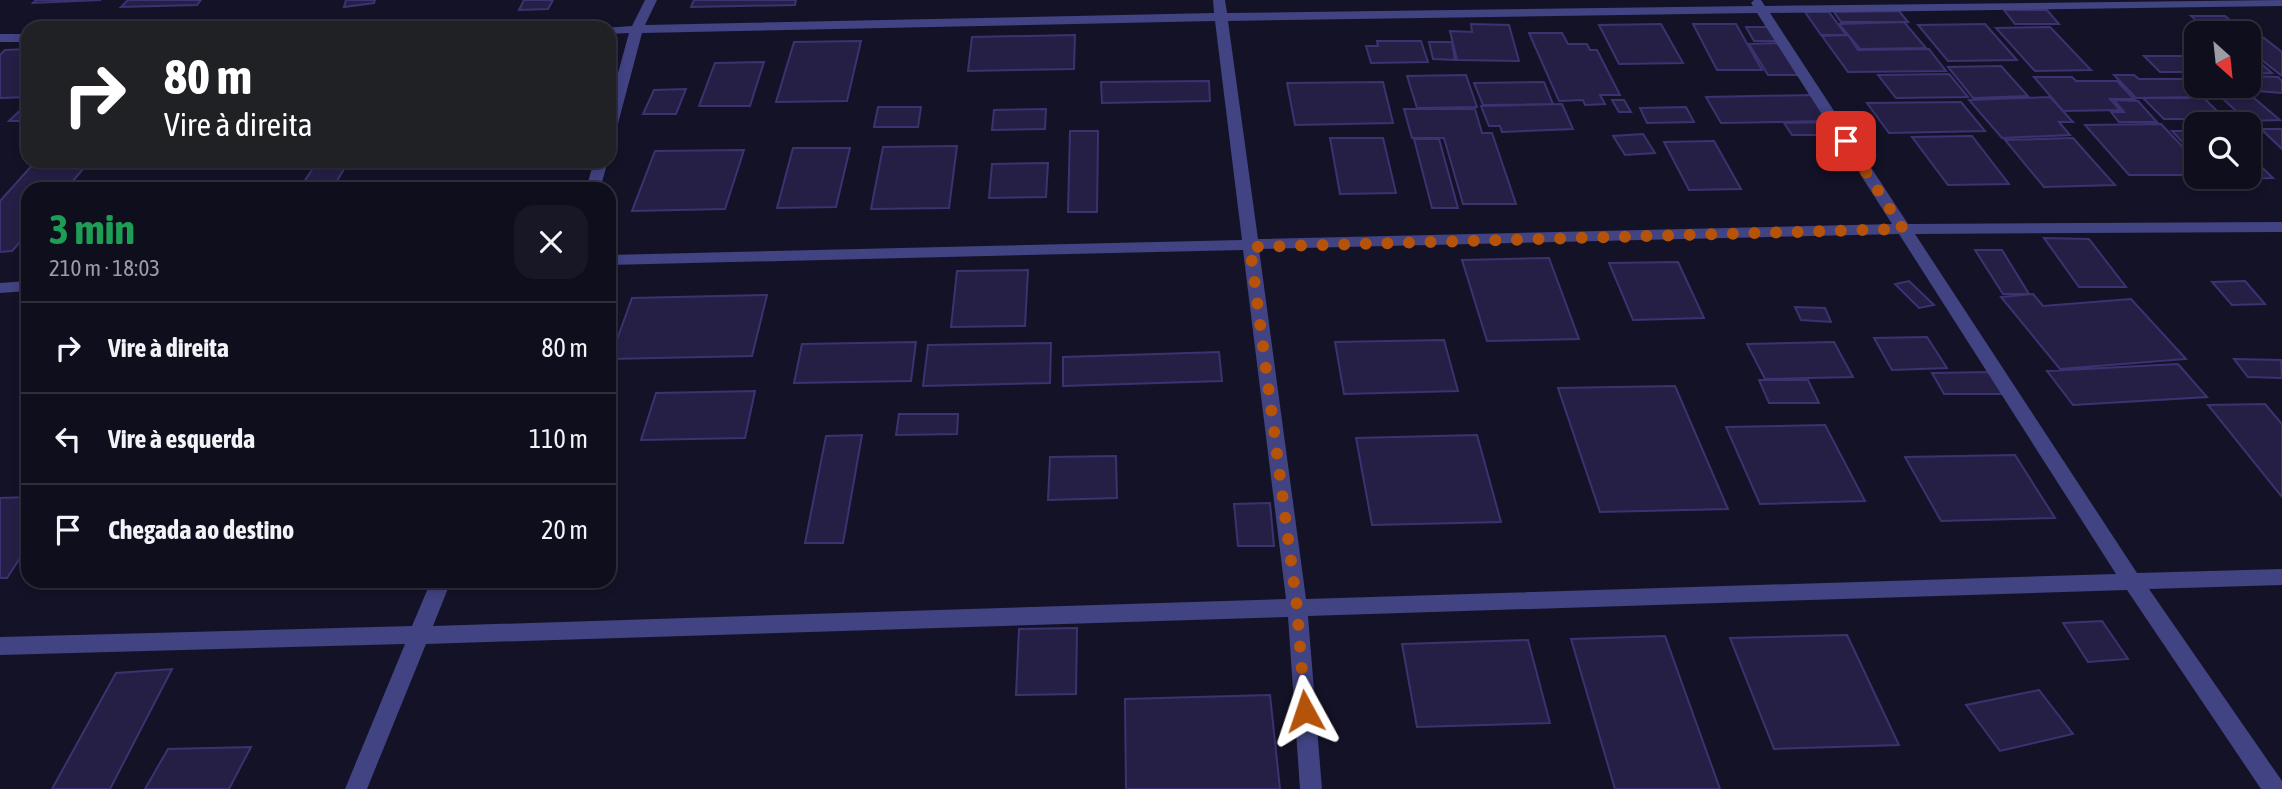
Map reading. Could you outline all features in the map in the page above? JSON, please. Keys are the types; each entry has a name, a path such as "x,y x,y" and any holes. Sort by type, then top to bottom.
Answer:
{"street":[{"path":"616,105 636,29 651,0"},
{"path":"616,30 1220,9 2282,2"},
{"path":"1758,5 2131,580 2274,789"},
{"path":"1220,9 1297,607 1311,789"},
{"path":"0,37 21,38"},
{"path":"616,260 1250,247 1903,229 2282,227"},
{"path":"0,288 21,286"},
{"path":"0,646 2282,577"},
{"path":"356,789 438,588"}],"building":[{"path":"36,0 101,0 33,3"},
{"path":"128,0 201,0 197,5 121,7"},
{"path":"346,0 375,0 374,3 344,7"},
{"path":"524,0 553,0 548,9 519,10"},
{"path":"694,0 796,0 795,5 691,7"},
{"path":"2004,10 2047,10 2059,24 2015,24"},
{"path":"1899,11 1908,22 1841,22 1834,12"},
{"path":"1805,12 1829,12 1846,35 1821,35"},
{"path":"2191,16 2225,16 2231,21 2197,21"},
{"path":"1904,22 1926,48 1860,49 1839,24"},
{"path":"1471,24 1509,25 1519,61 1457,60 1450,31 1472,32"},
{"path":"1661,24 1683,63 1619,64 1599,25"},
{"path":"1693,24 1736,24 1762,70 1717,70"},
{"path":"1985,24 2017,60 1948,61 1918,25"},
{"path":"1746,27 1769,27 1777,41 1754,41"},
{"path":"2050,27 2091,70 2035,71 1996,28"},
{"path":"1529,33 1562,33 1568,44 1587,44 1590,50 1597,50 1620,95 1600,95 1605,104 1585,105 1583,100 1559,101"},
{"path":"1075,35 1074,69 968,71 972,37"},
{"path":"1848,35 1858,50 1929,49 1946,71 1848,72 1822,36"},
{"path":"2261,38 2282,52 2282,76 2261,59"},
{"path":"861,41 847,101 776,102 794,42"},
{"path":"1377,41 1421,41 1428,62 1371,63 1366,46 1378,46"},
{"path":"1429,42 1452,42 1455,60 1433,59"},
{"path":"1779,43 1800,75 1768,75 1749,44"},
{"path":"21,49 21,97 0,98 0,55 5,50"},
{"path":"2144,56 2182,56 2184,58 2184,72 2160,72"},
{"path":"764,62 750,106 699,106 715,63"},
{"path":"2261,64 2272,73 2261,73"},
{"path":"2001,66 2028,96 1973,98 1948,67"},
{"path":"1949,74 1968,97 1896,98 1878,75"},
{"path":"1466,75 1477,107 1417,108 1407,76"},
{"path":"2114,75 2134,75 2139,79 2184,79 2184,97 2136,98"},
{"path":"2261,76 2278,77 2282,81 2282,93 2261,91"},
{"path":"2034,77 2117,81 2134,99 2110,99 2120,110 2063,111"},
{"path":"1209,81 1210,101 1102,103 1101,82"},
{"path":"1383,82 1393,123 1295,125 1287,83"},
{"path":"1544,82 1553,104 1483,105 1474,83"},
{"path":"686,89 676,114 643,114 654,90"},
{"path":"1811,95 1829,121 1721,123 1706,97"},
{"path":"2050,97 2073,122 2059,122 2070,135 2002,138 1969,100"},
{"path":"2143,98 2204,98 2218,112 2184,112 2184,119 2164,119"},
{"path":"2254,98 2280,120 2261,121 2261,112 2237,112 2223,99"},
{"path":"1612,100 1624,100 1631,112 1619,112"},
{"path":"2114,100 2138,101 2157,122 2119,122 2111,112 2124,112"},
{"path":"1961,102 1985,131 1889,133 1867,103"},
{"path":"1562,104 1573,129 1502,132 1500,126 1489,126 1481,106"},
{"path":"878,107 921,107 918,127 874,127"},
{"path":"1686,107 1694,122 1647,123 1640,108"},
{"path":"1046,109 1045,129 992,130 994,110"},
{"path":"1404,109 1475,109 1482,133 1492,133 1516,204 1463,204 1444,138 1412,138"},
{"path":"21,110 21,121 9,121"},
{"path":"1830,122 1838,135 1792,135 1784,123"},
{"path":"2161,124 2184,148 2184,175 2129,175 2085,125"},
{"path":"2261,129 2282,129 2282,149"},
{"path":"1070,131 1098,131 1097,212 1068,212"},
{"path":"2172,131 2184,131 2184,144"},
{"path":"1643,134 1655,153 1625,155 1613,136"},
{"path":"1972,136 2009,184 1948,185 1912,137"},
{"path":"1330,138 1383,138 1396,193 1340,194"},
{"path":"2073,138 2115,185 2044,187 2005,140"},
{"path":"1414,139 1439,139 1458,208 1432,208"},
{"path":"1714,141 1741,189 1689,190 1664,142"},
{"path":"957,146 949,208 871,209 883,147"},
{"path":"793,148 850,148 836,207 777,208"},
{"path":"744,150 725,209 632,211 655,151"},
{"path":"1048,163 1046,197 989,198 992,164"},
{"path":"2261,166 2273,178 2261,178"},
{"path":"30,168 84,168 72,182 21,182 21,241 12,251 0,252 0,201"},
{"path":"313,168 345,168 336,182 304,182"},
{"path":"2044,238 2089,239 2126,287 2079,287"},
{"path":"1975,250 2002,250 2029,294 2003,294"},
{"path":"1549,258 1579,339 1487,341 1462,260"},
{"path":"1678,262 1704,318 1633,320 1609,263"},
{"path":"1028,270 1025,326 951,327 957,271"},
{"path":"1909,281 1934,305 1919,308 1895,284"},
{"path":"2245,281 2265,304 2232,305 2212,282"},
{"path":"2033,294 2043,306 2131,299 2186,359 2060,369 2001,297"},
{"path":"767,295 752,356 616,359 616,342 632,298"},
{"path":"1795,307 1825,308 1831,322 1801,320"},
{"path":"1927,337 1947,368 1892,370 1874,338"},
{"path":"1444,340 1458,391 1344,394 1335,342"},
{"path":"916,342 911,381 794,383 802,344"},
{"path":"1834,342 1853,377 1765,379 1747,344"},
{"path":"1051,343 1050,383 923,386 928,345"},
{"path":"1219,352 1222,381 1063,386 1063,357"},
{"path":"2234,359 2281,360 2282,378 2248,377"},
{"path":"2178,364 2207,397 2073,405 2047,371"},
{"path":"1991,372 2005,394 1944,394 1932,373"},
{"path":"1759,380 1808,380 1819,403 1769,403"},
{"path":"1675,386 1728,509 1600,512 1558,388"},
{"path":"755,391 745,438 641,440 656,393"},
{"path":"2265,404 2282,424 2282,497 2208,405"},
{"path":"899,414 958,414 957,434 896,435"},
{"path":"1825,425 1865,501 1760,504 1726,427"},
{"path":"862,435 843,543 805,543 826,436"},
{"path":"1477,435 1501,522 1372,525 1356,438"},
{"path":"2015,455 2055,518 1941,521 1905,457"},
{"path":"1116,456 1117,498 1048,500 1050,457"},
{"path":"21,497 21,557 7,578 0,578 0,498"},
{"path":"1270,503 1274,546 1238,546 1234,504"},
{"path":"2102,621 2128,659 2088,662 2063,623"},
{"path":"1077,628 1076,694 1016,695 1019,629"},
{"path":"1847,635 1899,745 1774,749 1730,638"},
{"path":"1665,636 1720,789 1615,789 1571,639"},
{"path":"1528,640 1550,723 1417,727 1402,644"},
{"path":"172,669 110,789 52,789 116,673"},
{"path":"2039,690 2073,734 2000,751 1966,705"},
{"path":"1270,695 1280,789 1126,789 1125,699"},
{"path":"251,747 229,789 145,789 168,749"}],"route":[{"path":"1305,711 1297,607 1250,247 1903,229 1846,141"}]}
